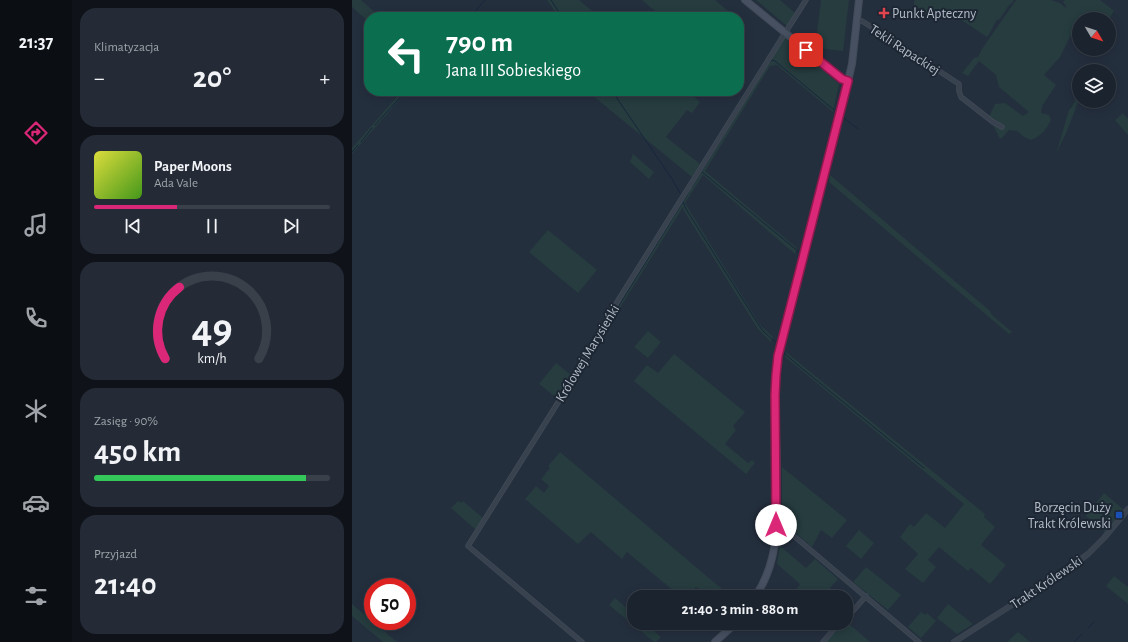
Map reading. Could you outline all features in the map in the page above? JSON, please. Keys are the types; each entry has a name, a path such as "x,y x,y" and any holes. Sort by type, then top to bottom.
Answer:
{"main road":[{"path":"745,0 842,79 848,81"},
{"path":"760,590 766,577 772,558 776,525 775,395 778,356 852,64 858,0"},
{"path":"715,642 728,630"}],"street":[{"path":"785,33 806,0"},
{"name":"Tekli Rapackiej","path":"856,20 862,21 959,84 958,91 961,97 993,122 1002,127"},
{"name":"Królowej Marysieńki","path":"582,642 468,546 569,385 619,299 785,33"},
{"name":"Trakt Królewski","path":"954,642 1065,571 1088,554 1104,538 1128,509"},
{"path":"776,525 781,525 919,642"},
{"path":"853,611 866,596"},
{"path":"823,642 834,630"}],"green space":[{"path":"352,0 361,0 375,12 364,12 364,18 352,7"},
{"path":"547,0 579,0 593,12 555,12"},
{"path":"642,0 715,0 728,11 727,12 656,12"},
{"path":"756,0 780,0 795,13 787,26"},
{"path":"821,0 849,0 843,51 815,48"},
{"path":"915,0 1013,0 1013,2 1009,5 1000,19 994,24 987,37 954,15 951,18 946,14 944,16 931,14 928,16 926,15 926,12 914,5"},
{"path":"1016,0 1051,0 1060,3 1066,8 1063,2 1065,0 1100,0 1114,11 1072,12 1072,36 1060,57 1044,75 1056,85 1042,106 1041,113 1049,115 1051,120 1038,137 1031,140 1024,137 1017,131 1009,130 1000,139 989,117 995,104 1005,103 1023,116 1029,112 999,87 996,75 979,61 968,76 962,73 974,58 978,57"},
{"path":"786,38 839,84 833,112 777,65 770,66 705,171 797,248 795,254 703,175 685,203 760,325 773,337 771,342 758,329 684,211 683,207 608,327 607,323 614,311 783,39"},
{"path":"398,96 403,96 352,154 352,148"},
{"path":"593,96 693,96 700,102 692,113 687,110 666,137 700,164 692,177"},
{"path":"1072,107 1076,108 1057,151 1069,110"},
{"path":"1123,113 1128,119 1128,135 1115,120"},
{"path":"633,154 654,172 649,179 630,162"},
{"path":"830,175 990,311 992,315 1012,332 1009,334 829,182"},
{"path":"548,230 597,270 578,293 529,252"},
{"path":"648,331 661,342 648,358 634,347"},
{"path":"786,352 985,514 984,517 995,527 981,545 1006,565 990,584 971,568 968,571 939,547 928,560 936,567 923,583 905,569 918,554 900,537 910,524 914,527 926,513 945,528 964,504 785,357"},
{"path":"674,354 745,412 733,426 736,430 725,444 748,463 752,460 755,463 746,474 634,381 647,365 658,373"},
{"path":"556,363 571,375 558,399 539,384"},
{"path":"560,452 723,590 700,590 696,587 693,590 673,590 627,552 622,559 591,532 578,544 525,499 536,486 544,493 549,486 541,479 550,468 548,466"},
{"path":"782,467 847,520 832,538 821,530 812,547 782,521"},
{"path":"1104,493 1123,509 1105,532 1086,516"},
{"path":"458,501 461,503 463,501 483,518 476,530 451,508"},
{"path":"859,530 874,543 861,559 846,546"},
{"path":"780,546 806,568 815,559 838,579 830,588 832,590 796,590 800,584 777,564"},
{"path":"866,567 901,595 888,610 853,582"},
{"path":"1114,576 1128,587 1128,604 1106,586"},
{"path":"615,598 627,608 627,620 609,605"},
{"path":"352,604 364,614 364,626 352,616"},
{"path":"948,604 973,624 957,634 937,618"},
{"path":"921,612 925,615 927,613 936,621 921,638 908,627"},
{"path":"853,627 870,642 826,642 836,631 853,630"},
{"path":"369,630 383,630 397,642 383,642"},
{"path":"639,630 653,630 661,637 654,642"},
{"path":"1018,632 1030,642 1007,642"}],"waterway":[{"path":"474,12 485,0"},
{"path":"551,0 559,12"},
{"path":"692,187 768,64 772,60 834,110"},
{"path":"375,125 401,96"},
{"path":"615,96 680,193"},
{"path":"844,118 858,129"},
{"path":"361,142 372,128"},
{"path":"352,152 358,145"},
{"path":"702,172 799,252"},
{"path":"608,323 689,192"},
{"path":"683,202 760,327 775,342"},
{"path":"593,350 604,330"},
{"path":"784,353 924,468"},
{"path":"1088,628 1094,622"},
{"path":"1074,642 1082,634"}],"place":[{"name":"Punkt Apteczny","path":"884,13"},
{"name":"Borzęcin Duży Trakt Królewski","path":"1119,515"}],"route":[{"path":"776,525 775,395 778,356 848,81 842,79 806,50"}]}
